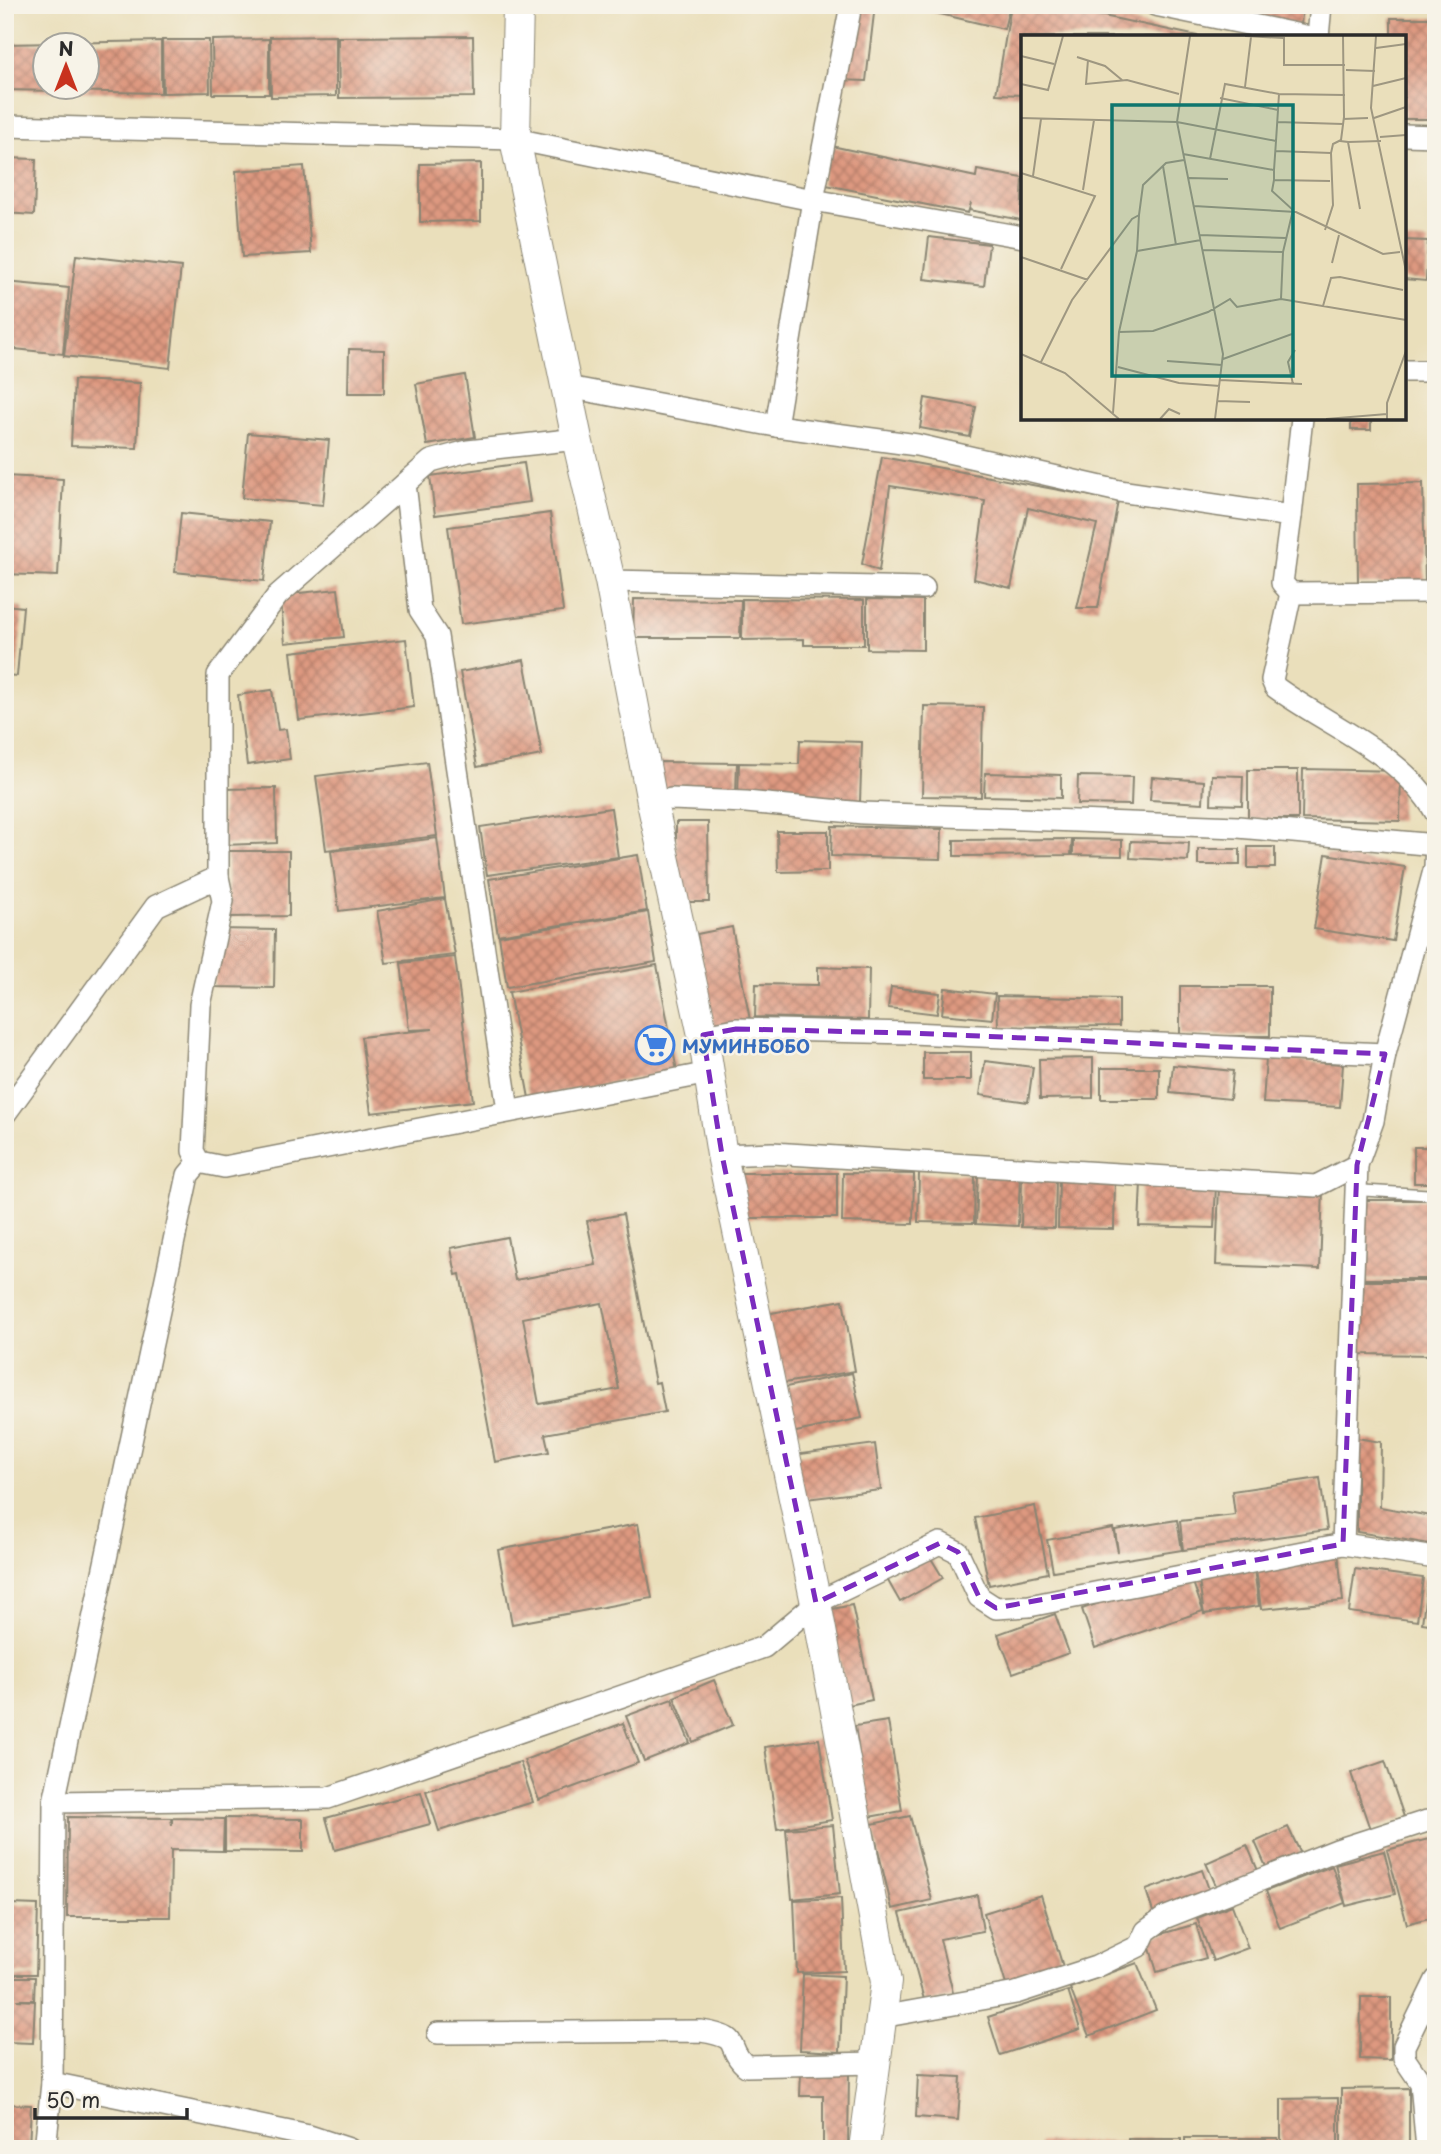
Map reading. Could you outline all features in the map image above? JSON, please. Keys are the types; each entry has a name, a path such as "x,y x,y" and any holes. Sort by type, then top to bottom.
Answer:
{"street":[{"path":"518,5 515,139 577,439 610,580 653,802 703,1035 722,1155 816,1603 887,1982 864,2149"},
{"path":"776,426 813,200 851,5"},
{"path":"1155,5 1300,35"},
{"path":"1318,35 1321,5"},
{"path":"5,126 515,139 813,200 1021,237"},
{"path":"1406,135 1436,136"},
{"path":"1406,371 1436,371"},
{"path":"568,387 776,426 917,445 1119,491 1291,516"},
{"path":"1302,420 1282,583 1291,593 1436,592"},
{"path":"199,1163 193,1151 200,1005 223,901 218,877 218,675 278,595 431,461 468,451 577,439"},
{"path":"405,484 420,610 437,636 508,1110"},
{"path":"610,580 924,588"},
{"path":"1291,593 1272,680 1275,687 1395,766 1428,799 1436,813"},
{"path":"653,802 671,799 746,802 863,813 1238,827 1435,844 1434,867 1385,1055 1373,1121 1357,1165 1343,1544"},
{"path":"5,1114 156,906 218,877"},
{"path":"703,1035 736,1029 911,1033 1385,1055"},
{"path":"199,1163 224,1167 709,1073"},
{"path":"722,1155 772,1153 1316,1186 1357,1165"},
{"path":"45,2149 52,2083 54,1801 188,1175 199,1163"},
{"path":"54,1801 328,1798 764,1647 816,1603 940,1543 958,1552 979,1597 996,1608 1029,1606 1343,1544 1436,1558"},
{"path":"881,2017 1016,1993 1096,1967 1139,1946 1146,1931 1164,1918 1337,1850 1427,1821"},
{"path":"1427,2149 1421,2083 1404,2058 1404,2046 1436,1980"},
{"path":"438,2032 701,2031 724,2034 734,2043 739,2060 746,2066 875,2063"},
{"path":"52,2083 309,2136 349,2149"}],"lane":[{"path":"1356,1190 1436,1195"}],"highlighted area":[{"path":"736,1029 911,1033 1385,1054 1357,1165 1343,1544 996,1608 979,1597 958,1552 940,1543 816,1603 722,1155 703,1035"}],"building":[{"path":"857,5 875,5 866,81 840,80"},
{"path":"902,5 1010,5 1004,29"},
{"path":"1011,5 1052,5 1193,35 1021,35 1021,95 996,94"},
{"path":"1222,5 1303,5 1301,25 1221,15"},
{"path":"1391,18 1436,18 1436,119 1406,119 1406,35 1391,35"},
{"path":"336,36 336,96 271,97 270,37"},
{"path":"473,36 474,97 339,98 338,37"},
{"path":"269,39 269,94 213,94 212,40"},
{"path":"162,40 209,40 210,92 163,93"},
{"path":"161,41 161,93 102,92 102,42"},
{"path":"32,43 32,91 5,90 5,44"},
{"path":"827,145 976,177 977,170 1021,178 1021,220 969,210 971,203 968,213 821,184"},
{"path":"5,158 36,159 34,215 5,213"},
{"path":"481,163 481,221 420,222 420,164"},
{"path":"304,166 311,253 242,257 236,171"},
{"path":"929,237 989,244 984,286 924,279"},
{"path":"1406,240 1428,241 1426,281 1406,279"},
{"path":"76,255 181,267 170,368 64,356"},
{"path":"5,282 69,288 63,354 5,348"},
{"path":"349,349 384,350 384,393 348,393"},
{"path":"465,375 475,437 427,445 416,384"},
{"path":"74,380 140,383 137,448 71,446"},
{"path":"925,398 976,407 970,437 920,428"},
{"path":"1351,420 1371,420 1371,430 1351,430"},
{"path":"248,433 329,440 323,505 242,498"},
{"path":"882,457 1118,501 1098,608 1077,608 1097,524 1028,508 1011,588 974,579 985,501 890,486 879,571 862,564"},
{"path":"524,463 530,502 435,515 430,476"},
{"path":"5,476 63,479 58,576 5,574"},
{"path":"1423,483 1425,584 1358,584 1357,484"},
{"path":"181,513 270,522 264,581 175,572"},
{"path":"550,513 563,611 461,624 448,527"},
{"path":"338,589 344,637 285,643 280,595"},
{"path":"634,599 741,600 740,638 633,638"},
{"path":"742,599 864,600 864,645 804,645 804,639 742,640"},
{"path":"867,599 923,600 923,650 867,649"},
{"path":"5,605 23,607 17,676 5,675"},
{"path":"406,639 414,707 299,720 291,652"},
{"path":"524,660 542,755 477,767 460,672"},
{"path":"272,690 278,730 286,729 290,759 247,765 238,695"},
{"path":"924,706 983,707 981,797 922,796"},
{"path":"800,740 862,742 860,802 738,799 739,763 799,764"},
{"path":"427,762 437,836 326,850 316,776"},
{"path":"659,762 737,763 736,795 658,793"},
{"path":"1303,769 1401,771 1400,821 1302,819"},
{"path":"1248,770 1298,770 1298,819 1248,819"},
{"path":"985,773 1061,775 1061,798 984,796"},
{"path":"1212,775 1243,776 1242,805 1211,804"},
{"path":"1078,776 1132,777 1131,805 1077,804"},
{"path":"1152,777 1204,781 1203,803 1150,800"},
{"path":"276,788 277,843 223,845 222,789"},
{"path":"611,808 618,857 487,875 480,827"},
{"path":"676,822 708,822 709,902 676,902"},
{"path":"832,826 942,829 941,859 831,856"},
{"path":"777,831 828,831 828,871 778,872"},
{"path":"437,838 445,898 339,911 331,851"},
{"path":"1072,839 1071,855 954,856 954,840"},
{"path":"1073,839 1122,840 1122,856 1073,855"},
{"path":"1131,841 1189,843 1188,861 1130,858"},
{"path":"1248,847 1275,847 1275,868 1248,868"},
{"path":"1198,849 1240,849 1240,865 1198,865"},
{"path":"227,851 289,851 289,916 228,917"},
{"path":"1326,854 1405,867 1393,941 1314,929"},
{"path":"638,855 647,911 498,935 489,879"},
{"path":"445,899 455,955 386,963 377,911"},
{"path":"648,912 656,962 507,987 499,936"},
{"path":"732,927 750,1020 714,1027 697,934"},
{"path":"215,929 275,930 274,988 214,987"},
{"path":"455,957 473,1101 371,1113 361,1037 433,1029 409,1030 401,963"},
{"path":"657,965 677,1071 529,1098 509,992"},
{"path":"818,967 869,969 868,1020 755,1017 756,984 818,985"},
{"path":"1180,986 1270,986 1270,1036 1180,1036"},
{"path":"891,987 940,993 937,1014 888,1008"},
{"path":"945,988 995,994 992,1019 942,1014"},
{"path":"997,996 1119,999 1119,1026 998,1027"},
{"path":"923,1052 971,1052 971,1080 923,1080"},
{"path":"1093,1058 1093,1098 1040,1099 1039,1059"},
{"path":"1266,1059 1343,1064 1340,1107 1263,1103"},
{"path":"985,1061 1033,1067 1028,1102 980,1095"},
{"path":"1173,1065 1233,1071 1230,1099 1170,1093"},
{"path":"1101,1068 1159,1068 1159,1099 1101,1099"},
{"path":"1414,1147 1436,1147 1436,1183 1414,1183"},
{"path":"736,1173 837,1173 837,1218 736,1218"},
{"path":"843,1173 914,1174 913,1224 842,1222"},
{"path":"919,1173 975,1175 974,1223 918,1222"},
{"path":"978,1175 1020,1176 1018,1226 976,1224"},
{"path":"1022,1177 1056,1177 1055,1228 1021,1227"},
{"path":"1059,1177 1115,1178 1114,1229 1058,1228"},
{"path":"1141,1182 1216,1185 1214,1228 1139,1226"},
{"path":"1219,1186 1323,1190 1320,1269 1216,1265"},
{"path":"1360,1200 1436,1200 1436,1279 1360,1279"},
{"path":"623,1214 655,1383 659,1382 665,1412 545,1434 549,1452 495,1462 460,1274 456,1275 451,1248 507,1237 515,1280 596,1265 587,1221","holes":["602,1303 619,1389 539,1404 523,1318"]},
{"path":"1361,1281 1436,1281 1436,1355 1360,1354"},
{"path":"843,1300 855,1371 772,1385 760,1315"},
{"path":"852,1373 862,1418 782,1435 772,1390"},
{"path":"1357,1438 1381,1442 1380,1507 1436,1517 1436,1545 1357,1532"},
{"path":"875,1444 881,1490 798,1500 793,1455"},
{"path":"1320,1478 1327,1530 1183,1550 1180,1521 1235,1515 1232,1491"},
{"path":"1035,1506 1048,1573 989,1585 975,1518"},
{"path":"1177,1520 1182,1550 1053,1571 1047,1540 1113,1528 1118,1552 1115,1530"},
{"path":"638,1524 652,1598 512,1624 498,1550"},
{"path":"1338,1552 1343,1601 1261,1609 1255,1561"},
{"path":"929,1555 943,1578 900,1602 887,1579"},
{"path":"1253,1561 1259,1606 1204,1614 1197,1569"},
{"path":"1355,1569 1423,1578 1417,1621 1349,1612"},
{"path":"1189,1571 1203,1611 1095,1648 1082,1609"},
{"path":"1428,1578 1436,1579 1436,1625 1422,1623"},
{"path":"852,1605 872,1700 849,1705 828,1610"},
{"path":"1055,1614 1069,1653 1013,1673 998,1634"},
{"path":"714,1680 733,1725 693,1742 674,1697"},
{"path":"672,1699 690,1743 644,1761 626,1716"},
{"path":"888,1721 902,1811 869,1817 855,1726"},
{"path":"623,1723 638,1763 539,1800 524,1760"},
{"path":"819,1739 832,1820 777,1829 765,1747"},
{"path":"1385,1761 1404,1817 1370,1829 1351,1773"},
{"path":"520,1762 533,1802 439,1831 426,1791"},
{"path":"421,1792 430,1824 335,1850 326,1818"},
{"path":"910,1816 932,1900 892,1909 872,1824"},
{"path":"68,1817 171,1818 172,1825 172,1818 224,1819 223,1851 171,1850 170,1917 67,1917"},
{"path":"225,1818 303,1819 303,1852 225,1851"},
{"path":"833,1825 840,1894 792,1899 786,1829"},
{"path":"1288,1827 1301,1854 1267,1869 1255,1842"},
{"path":"1436,1837 1436,1916 1407,1924 1387,1850"},
{"path":"1247,1845 1259,1873 1218,1890 1206,1863"},
{"path":"1384,1851 1395,1894 1346,1906 1335,1864"},
{"path":"1332,1866 1345,1903 1280,1928 1266,1891"},
{"path":"1202,1870 1211,1895 1154,1915 1146,1890"},
{"path":"977,1895 983,1931 940,1939 954,1997 925,2003 900,1913"},
{"path":"1041,1895 1064,1970 1007,1988 984,1913"},
{"path":"841,1898 844,1971 797,1973 794,1900"},
{"path":"11,1904 38,1905 36,1974 10,1974"},
{"path":"1232,1905 1248,1948 1213,1961 1197,1918"},
{"path":"1196,1924 1206,1958 1157,1972 1147,1938"},
{"path":"1137,1963 1156,2010 1089,2036 1070,1988"},
{"path":"803,1974 843,1976 840,2052 800,2050"},
{"path":"5,1977 35,1977 34,2000 17,2000 35,2001 33,2043 5,2042"},
{"path":"1068,1991 1080,2029 1000,2055 988,2017"},
{"path":"1361,1997 1391,1997 1391,2060 1360,2059"},
{"path":"801,2071 849,2071 848,2149 823,2149 823,2096 800,2096"},
{"path":"918,2075 961,2077 958,2120 916,2117"},
{"path":"1409,2088 1409,2149 1341,2149 1341,2089"},
{"path":"1338,2098 1338,2149 1281,2149 1281,2099"},
{"path":"5,2104 31,2105 29,2149 5,2149"},
{"path":"1185,2138 1278,2138 1278,2149 1185,2149"},
{"path":"1128,2139 1181,2139 1181,2149 1128,2149"},
{"path":"1039,2142 1125,2142 1125,2149 1039,2149"}],"place":[{"name":"МУМИНБОБО","path":"655,1045"}]}
